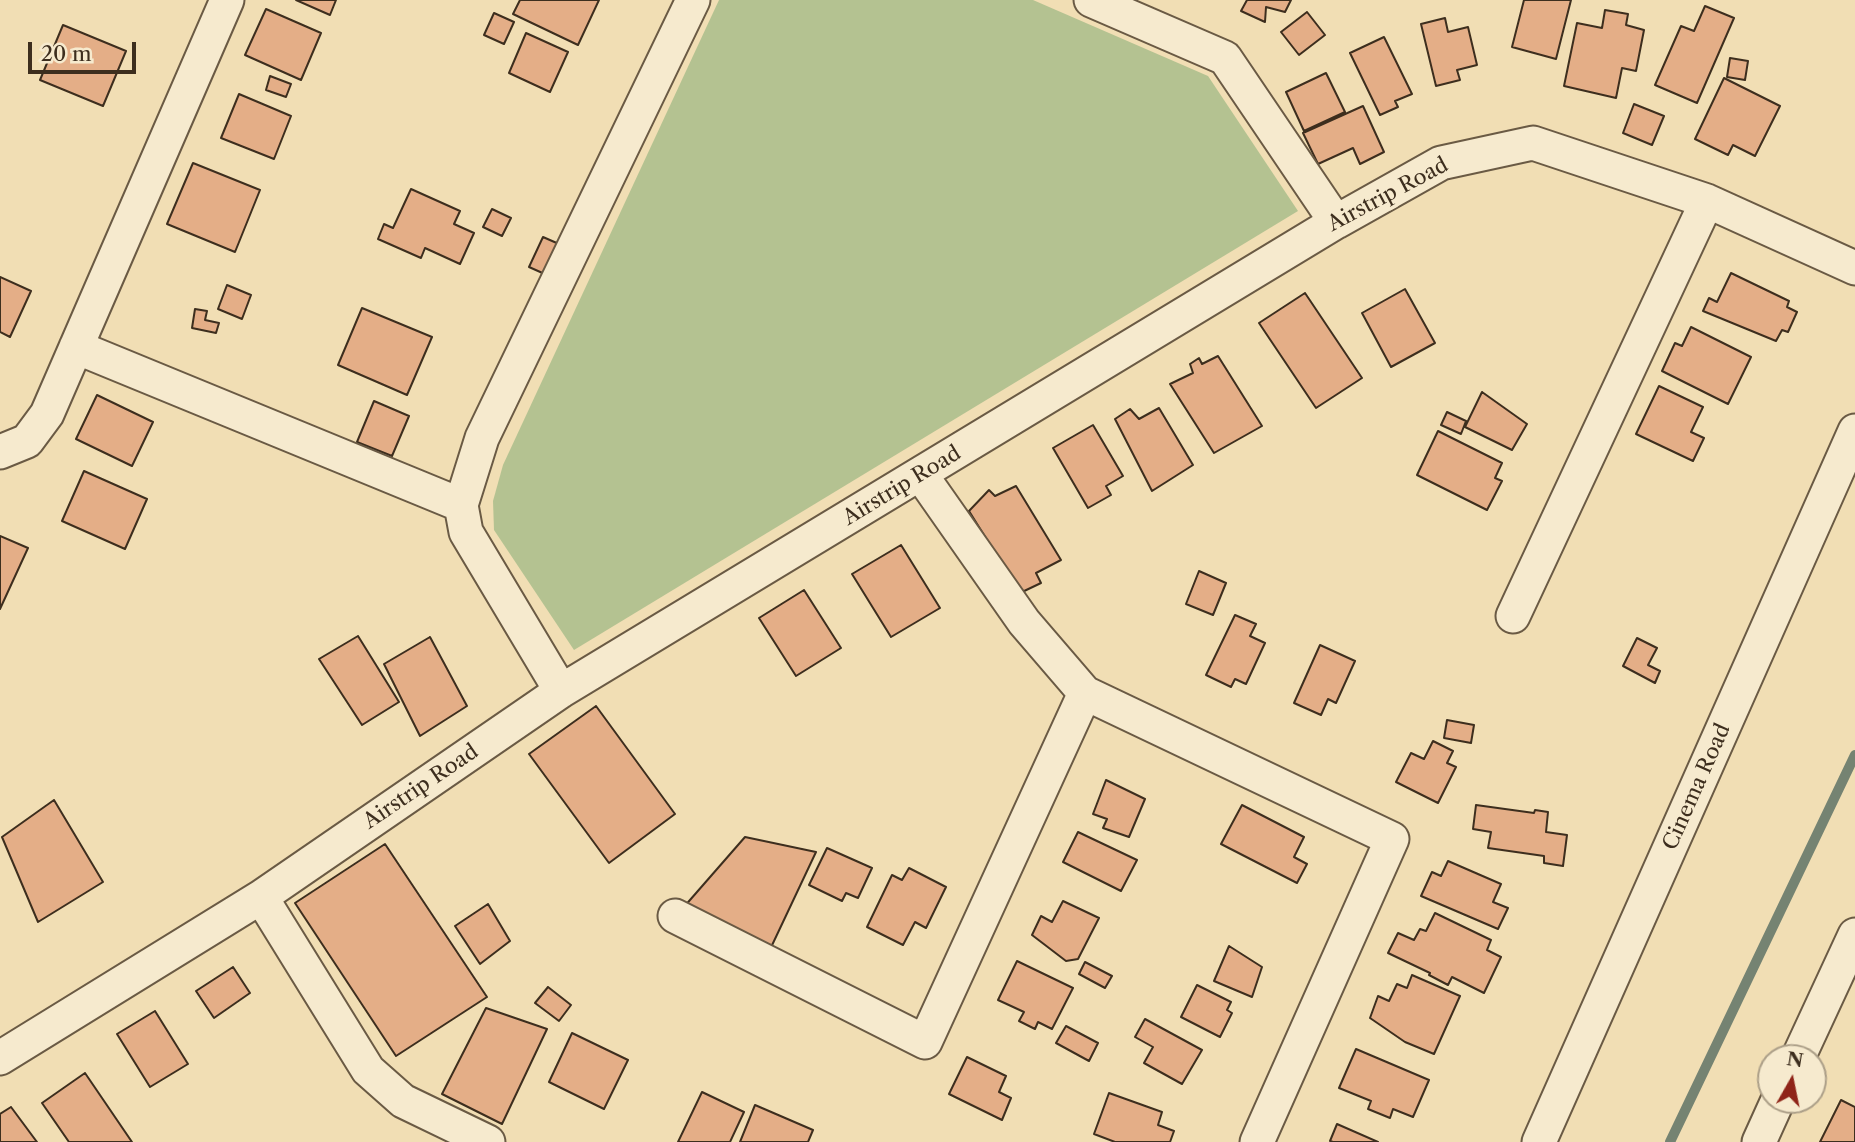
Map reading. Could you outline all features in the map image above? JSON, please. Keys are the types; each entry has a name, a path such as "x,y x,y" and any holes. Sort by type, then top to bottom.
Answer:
{"street":[{"path":"0,453 27,441 47,414 227,0"},
{"path":"561,691 466,532 461,505 482,438 692,0"},
{"path":"1091,0 1225,58 1336,222"},
{"name":"Airstrip Road","path":"5,1045 261,897 561,691 1336,222 1441,163 1533,143 1707,201 1855,268"},
{"path":"1513,616 1707,201"},
{"path":"76,348 461,505"},
{"name":"Cinema Road","path":"1539,1142 1855,431"},
{"path":"921,475 1024,622 1084,693 1392,839 1257,1142"},
{"path":"675,916 925,1042 1084,693"},
{"path":"261,897 368,1070 402,1101 488,1142"},
{"path":"1805,1044 1854,938"},
{"path":"1759,1142 1772,1114"}],"green space":[{"path":"719,0 1033,0 1208,76 1298,211 574,650 494,530 493,501 503,465"}],"building":[{"path":"296,0 336,0 330,15"},
{"path":"520,0 599,0 578,45 513,14"},
{"path":"1247,0 1291,0 1285,12 1266,7 1265,22 1241,11"},
{"path":"1524,0 1571,0 1556,59 1512,47"},
{"path":"1705,6 1734,18 1697,103 1655,85 1681,26 1694,31"},
{"path":"266,9 321,33 301,80 245,55"},
{"path":"1605,10 1628,14 1626,25 1644,30 1636,71 1622,68 1616,98 1564,86 1577,23 1602,28"},
{"path":"1307,12 1325,35 1299,55 1281,32"},
{"path":"494,13 514,22 504,44 484,35"},
{"path":"1445,18 1448,32 1468,27 1477,65 1457,70 1460,80 1436,86 1421,24"},
{"path":"63,25 126,51 103,106 40,80"},
{"path":"526,33 568,52 550,92 509,73"},
{"path":"1384,37 1412,94 1395,101 1398,107 1380,115 1350,53"},
{"path":"1730,58 1748,61 1745,80 1727,77"},
{"path":"1326,73 1345,112 1304,131 1286,92"},
{"path":"270,76 291,84 286,97 266,90"},
{"path":"1724,78 1780,106 1755,156 1733,145 1728,155 1695,139"},
{"path":"239,94 291,116 274,159 221,138"},
{"path":"1634,104 1664,116 1652,145 1623,133"},
{"path":"1363,106 1384,152 1360,164 1353,148 1318,164 1303,133"},
{"path":"193,163 260,190 235,252 167,224"},
{"path":"411,189 460,211 454,224 474,233 460,264 425,248 421,258 378,239 384,224 393,228"},
{"path":"492,209 511,218 502,236 483,227"},
{"path":"543,237 559,244 547,275 529,267"},
{"path":"1731,273 1789,301 1787,307 1797,312 1788,332 1782,330 1776,341 1703,311 1709,298 1717,302"},
{"path":"0,277 31,291 10,337 0,332"},
{"path":"227,285 251,295 242,319 218,309"},
{"path":"1405,289 1435,343 1391,367 1362,313"},
{"path":"1305,293 1362,378 1316,408 1259,323"},
{"path":"362,308 432,337 407,395 338,365"},
{"path":"195,309 207,311 205,320 219,323 216,333 192,328"},
{"path":"1691,327 1751,357 1728,404 1662,371 1675,343 1682,346"},
{"path":"1218,356 1262,426 1214,453 1170,384 1193,373 1190,364 1199,358 1202,364"},
{"path":"1659,386 1703,407 1691,432 1704,438 1693,461 1636,434"},
{"path":"1482,392 1527,424 1512,450 1465,427"},
{"path":"97,395 153,422 132,466 76,439"},
{"path":"374,401 409,416 392,456 357,442"},
{"path":"1159,408 1193,465 1152,491 1115,419 1130,409 1139,419"},
{"path":"1447,412 1466,421 1461,434 1441,425"},
{"path":"1093,425 1123,476 1106,486 1111,495 1088,508 1053,448"},
{"path":"1438,431 1502,463 1495,478 1502,481 1487,510 1417,475"},
{"path":"84,471 147,499 125,549 62,521"},
{"path":"1016,486 1061,560 1036,573 1041,583 1020,593 969,511 989,490 995,496"},
{"path":"0,536 28,548 0,609"},
{"path":"901,545 940,608 891,637 852,574"},
{"path":"1199,571 1226,583 1213,615 1186,604"},
{"path":"804,590 841,648 796,676 759,618"},
{"path":"1235,615 1256,624 1250,636 1265,643 1246,684 1235,679 1231,687 1206,675"},
{"path":"358,636 399,702 362,725 319,659"},
{"path":"430,637 467,706 420,736 384,664"},
{"path":"1637,638 1657,648 1648,665 1660,671 1655,683 1623,666"},
{"path":"1320,645 1355,661 1336,703 1328,699 1321,715 1294,703"},
{"path":"596,706 675,814 609,863 529,754"},
{"path":"1447,720 1474,725 1471,743 1444,738"},
{"path":"1433,741 1453,751 1447,763 1456,767 1438,803 1396,782 1411,753 1424,759"},
{"path":"1106,780 1145,799 1129,837 1103,828 1107,819 1093,814"},
{"path":"54,800 103,882 38,922 2,837"},
{"path":"1242,805 1304,837 1294,857 1307,864 1297,883 1221,844"},
{"path":"1476,805 1534,813 1535,810 1548,812 1546,832 1567,835 1563,866 1544,863 1544,856 1488,848 1491,832 1473,829"},
{"path":"1078,832 1137,860 1121,891 1063,862"},
{"path":"745,837 816,852 766,958 683,908"},
{"path":"385,844 487,997 396,1056 295,903"},
{"path":"827,848 872,868 858,898 846,893 842,901 809,885"},
{"path":"1448,861 1501,884 1493,902 1508,908 1498,929 1421,896 1432,872 1441,876"},
{"path":"909,868 946,887 926,928 915,922 903,945 867,927 892,875 902,880"},
{"path":"1063,901 1099,918 1078,959 1066,961 1032,935 1041,916 1052,922"},
{"path":"488,904 510,941 480,964 455,926"},
{"path":"1435,913 1491,940 1487,950 1501,957 1484,993 1452,977 1448,985 1429,975 1430,973 1388,953 1398,933 1414,940 1420,929 1426,931"},
{"path":"1229,946 1262,967 1252,997 1214,981"},
{"path":"1017,961 1073,988 1052,1029 1038,1022 1035,1029 1019,1021 1024,1012 998,1000"},
{"path":"1085,962 1112,976 1105,988 1079,974"},
{"path":"233,967 250,993 214,1018 196,991"},
{"path":"1412,975 1460,996 1434,1054 1405,1042 1370,1018 1378,996 1389,1001 1397,984 1407,988"},
{"path":"1197,985 1231,1002 1227,1010 1232,1013 1220,1037 1181,1017"},
{"path":"548,987 571,1005 559,1021 535,1003"},
{"path":"486,1008 547,1029 502,1124 442,1094"},
{"path":"155,1011 188,1064 150,1087 117,1034"},
{"path":"1145,1019 1202,1050 1182,1084 1144,1063 1153,1047 1135,1037"},
{"path":"1066,1026 1098,1043 1089,1061 1056,1043"},
{"path":"572,1033 628,1060 604,1109 549,1082"},
{"path":"1356,1049 1429,1080 1413,1117 1393,1109 1390,1118 1368,1109 1371,1101 1339,1088"},
{"path":"967,1057 1006,1076 999,1092 1011,1098 1002,1120 949,1094"},
{"path":"85,1073 132,1142 69,1142 42,1103"},
{"path":"702,1092 744,1112 730,1142 678,1142"},
{"path":"1109,1093 1162,1112 1158,1125 1174,1131 1170,1142 1115,1142 1094,1134"},
{"path":"1841,1100 1855,1107 1855,1142 1820,1142"},
{"path":"755,1105 813,1130 808,1142 740,1142"},
{"path":"11,1107 37,1142 0,1142 0,1114"},
{"path":"1337,1124 1378,1142 1330,1141"}],"waterway":[{"path":"1670,1142 1855,755"}]}
